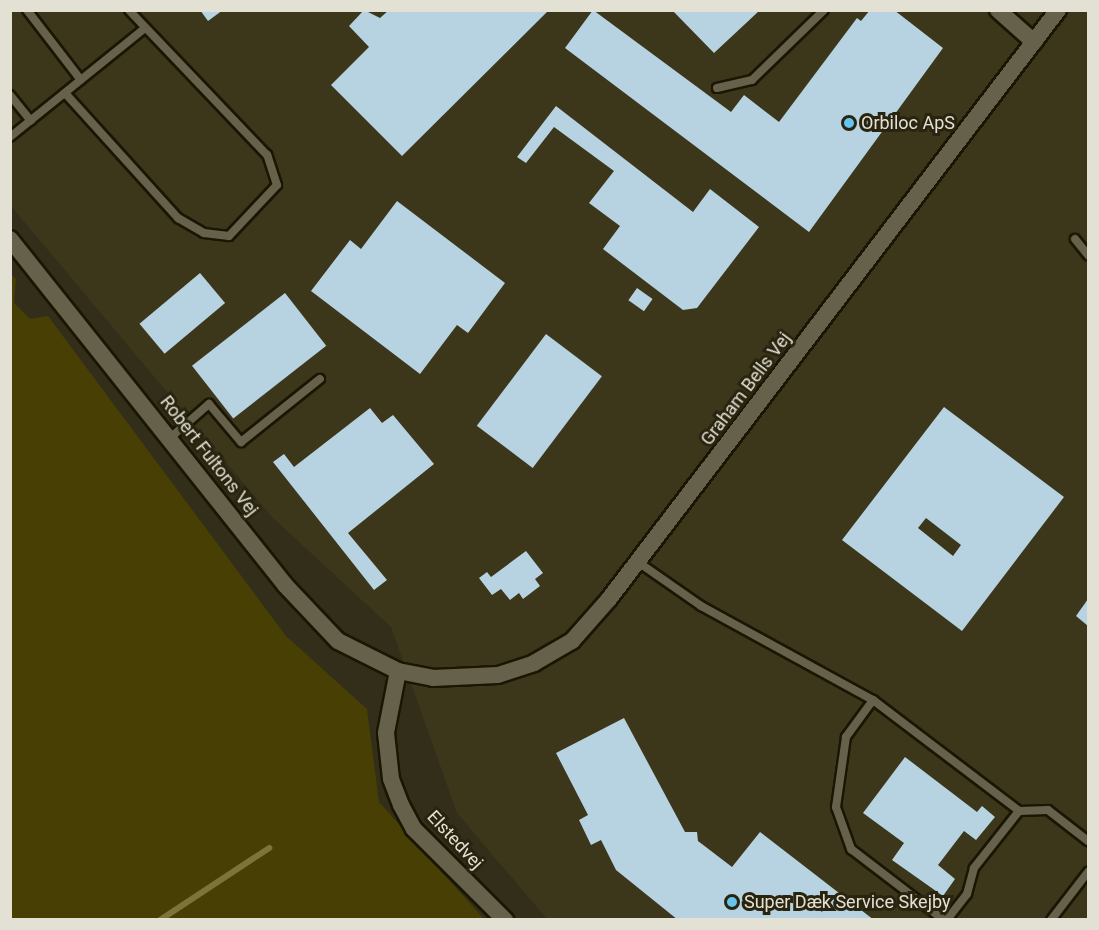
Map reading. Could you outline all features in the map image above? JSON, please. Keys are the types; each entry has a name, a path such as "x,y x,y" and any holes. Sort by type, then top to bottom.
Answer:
{"street":[{"path":"998,10 1034,42"},
{"name":"Graham Bells Vej","path":"398,671 468,679 534,663 572,641 638,562 1058,10"},
{"name":"Robert Fultons Vej","path":"10,239 311,615 338,641 398,671"},
{"name":"Elstedvej","path":"398,671 386,733 391,779 401,805 414,829 505,920"}],"lane":[{"path":"27,10 81,80"},
{"path":"65,93 178,218 204,233 229,236 277,185 267,155 144,29 129,10"},
{"path":"717,88 752,80 824,10"},
{"path":"10,137 144,29"},
{"path":"10,96 31,121"},
{"path":"1074,239 1089,255"},
{"path":"170,438 209,404 241,442 320,379"},
{"path":"638,562 701,606 873,700 1019,811 1048,810 1089,841"},
{"path":"873,700 846,737 836,807 851,849 946,920 967,894 974,868 1019,811"},
{"path":"1051,920 1089,872"}],"shaded area":[{"path":"10,11 1088,11 1088,919 547,919 457,813 391,627 272,517 11,206"},
{"path":"10,273 16,279 14,303 30,319 48,316 286,636 367,709 379,802 484,919 11,919"}],"building":[{"path":"200,10 223,10 208,21"},
{"path":"364,10 380,18 389,10 549,10 402,156 331,85 369,47 349,26"},
{"path":"593,10 731,112 744,95 779,122 857,18 861,21 870,10 894,10 943,48 809,232 565,48"},
{"path":"672,10 766,10 759,11 714,53"},
{"path":"556,106 693,212 710,189 759,227 697,308 683,310 603,249 620,226 589,203 614,171 554,127 526,163 517,157"},
{"path":"397,201 505,283 468,333 457,325 420,374 311,291 350,240 361,249"},
{"path":"200,273 225,303 165,354 139,324"},
{"path":"637,288 653,299 644,311 628,300"},
{"path":"285,293 326,346 233,418 192,366"},
{"path":"546,334 602,376 533,468 477,426"},
{"path":"944,407 1064,497 962,631 842,540","holes":["926,518 961,545 953,556 918,528"]},
{"path":"370,408 382,423 393,415 434,464 348,533 387,580 374,590 273,462 284,454 294,467"},
{"path":"526,551 543,573 535,579 540,586 523,599 519,593 510,600 501,589 492,595 479,578 487,572 491,577"},
{"path":"1088,599 1088,626 1076,616"},
{"path":"624,718 685,832 697,832 698,841 732,867 760,832 874,920 678,920 616,870 601,840 591,845 579,820 588,815 556,753"},
{"path":"905,757 977,812 982,806 995,817 976,840 964,831 938,865 955,879 943,896 892,860 904,843 863,813"}],"waterway":[{"path":"160,920 269,848"}],"place":[{"name":"Orbiloc ApS","path":"849,123"},
{"name":"Super Dæk Service Skejby","path":"732,902"}]}
